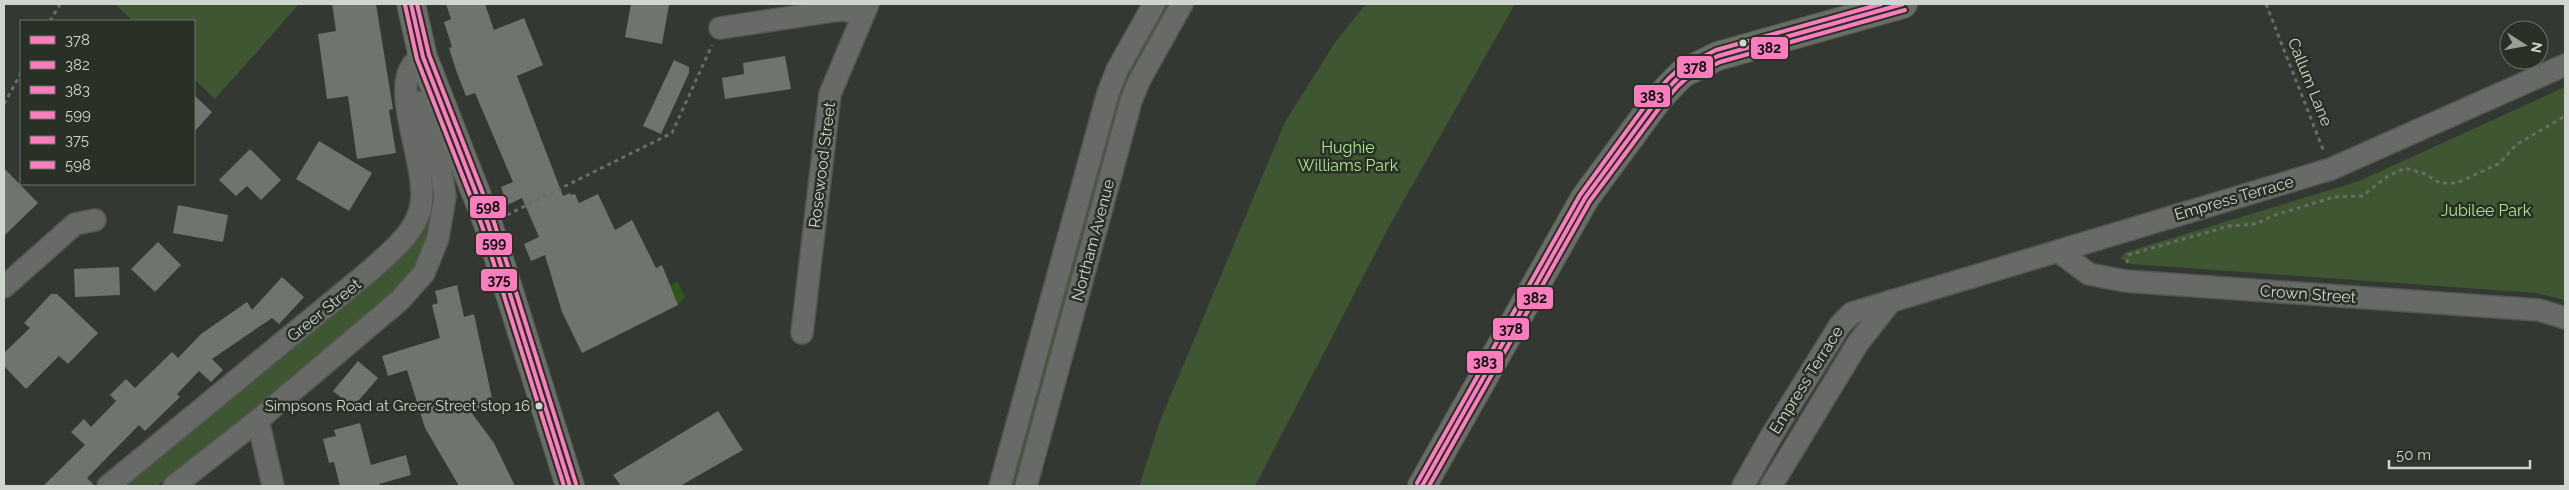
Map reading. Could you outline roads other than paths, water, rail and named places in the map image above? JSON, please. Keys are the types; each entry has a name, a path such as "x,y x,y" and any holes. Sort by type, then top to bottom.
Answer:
{"main road":[{"path":"411,4 416,65 494,241 570,486"},
{"path":"1422,486 1585,198 1658,99 1674,82 1683,73 1718,56 1903,4"}],"street":[{"name":"Northam Avenue","path":"1000,486 1108,93 1117,70 1154,4"},
{"name":"Northam Avenue","path":"1026,486 1131,101 1139,81 1182,4"},
{"path":"720,28 865,8"},
{"name":"Rosewood Street","path":"802,333 830,94 865,8"},
{"path":"174,486 258,420 400,300 420,279 428,267 444,214 445,187 416,65"},
{"name":"Greer Street","path":"108,486 372,270 411,229 420,210 422,188 408,108 416,65"},
{"name":"Empress Terrace","path":"1744,486 1773,433 1844,320 1861,308 1891,301 2331,169 2565,65"},
{"path":"4,287 75,224 95,220"},
{"name":"Crown Street","path":"2058,251 2089,274 2125,281 2539,310 2565,318"},
{"name":"Empress Terrace","path":"1770,486 1858,343 1891,301"},
{"path":"258,420 273,486"}],"place":[{"name":"Simpsons Road at Greer Street stop 16","path":"539,406"}],"park label":[{"name":"Hughie Williams Park","path":"1348,156"},
{"name":"Jubilee Park","path":"2486,210"}]}
